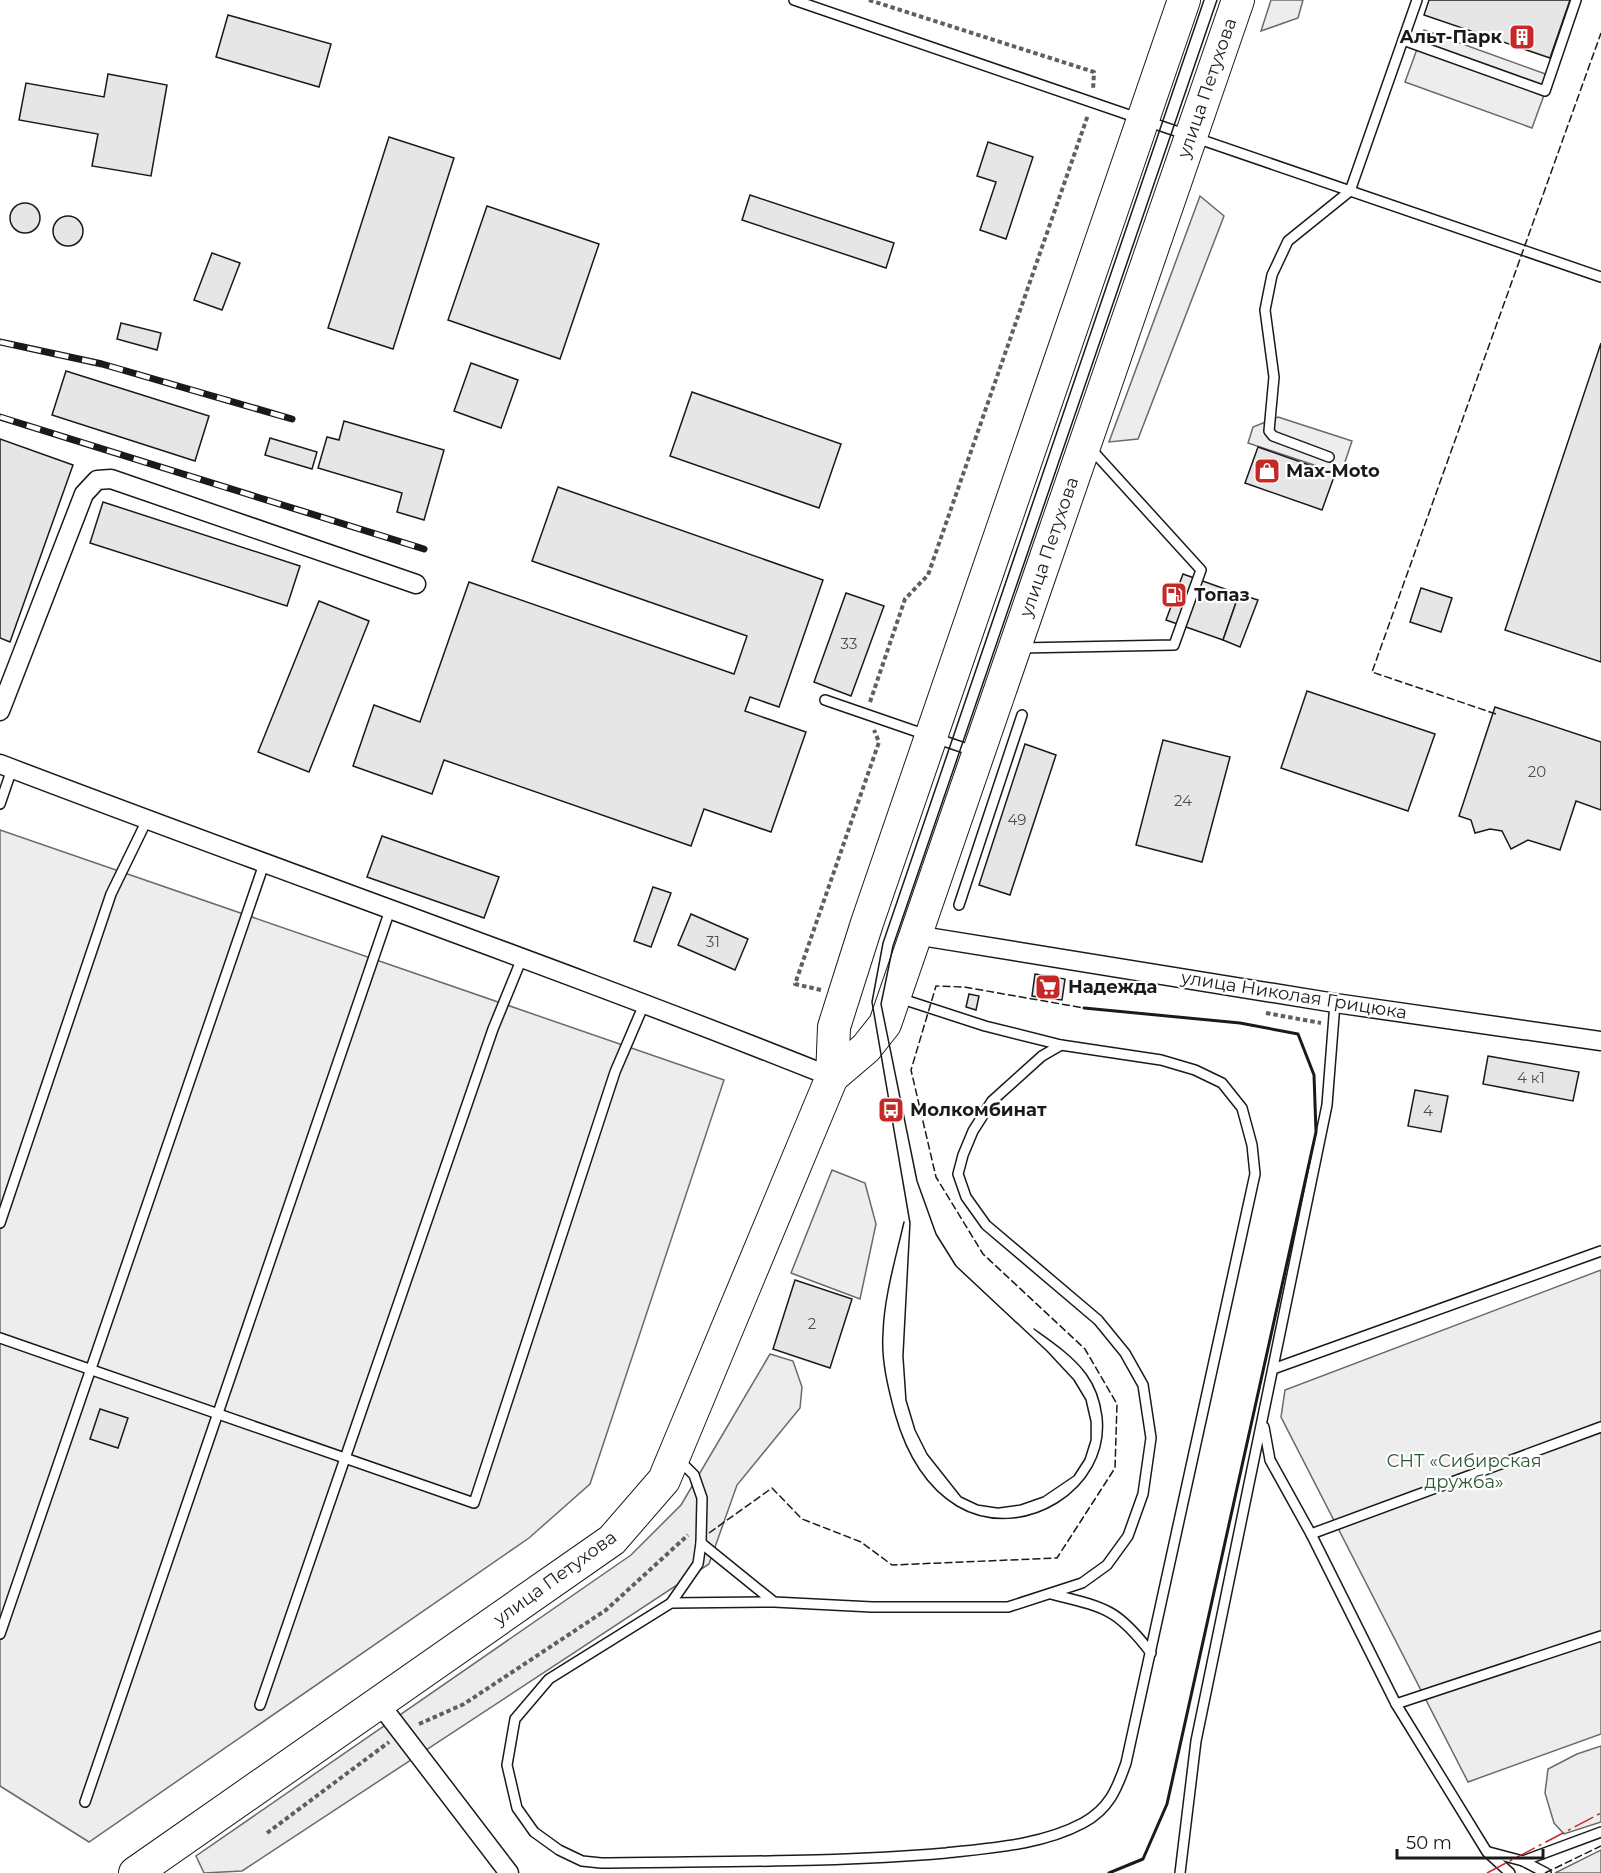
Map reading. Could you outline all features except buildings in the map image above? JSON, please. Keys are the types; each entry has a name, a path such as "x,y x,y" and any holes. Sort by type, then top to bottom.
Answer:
{"highway":[{"name":"улица Петухова","path":"136,1872 612,1540 664,1480 762,1240 832,1077 834,1027 843,995 1184,0"},
{"name":"улица Петухова","path":"832,1077 876,1036 885,1024 915,935 970,821 978,753 1238,0"}],"street":[{"path":"0,711 84,494 97,480 111,478 416,584"},
{"path":"6,766 264,864 645,1002 832,1077"},
{"name":"улица Николая Грицюка","path":"915,935 1335,1003 1601,1041"},
{"path":"379,1702 496,1866 509,1873"}],"lane":[{"path":"794,0 1601,277"},
{"path":"1329,457 1273,436 1269,431 1274,377 1265,310 1272,275 1288,242 1350,191 1417,0"},
{"path":"1403,40 1545,91 1576,0"},
{"path":"1015,648 1174,645 1201,570 1085,443"},
{"path":"825,700 978,753"},
{"path":"959,905 970,821 1022,716"},
{"path":"0,804 6,766"},
{"path":"0,1223 111,894 147,820"},
{"path":"0,1634 264,864"},
{"path":"85,1802 390,910"},
{"path":"260,1705 493,1029 522,958"},
{"path":"675,1456 694,1475 702,1498 698,1564 671,1604 549,1679 515,1719 507,1765 517,1808 534,1832 559,1850 582,1861 893,1857 990,1848 1037,1839 1082,1824 1102,1810 1115,1794 1126,1763 1254,1183 1252,1145 1242,1108 1222,1083 1195,1070 1161,1060 1061,1045 985,1026 895,997"},
{"path":"0,1338 474,1503 615,1072 645,1002"},
{"path":"1180,1873 1196,1741 1327,1105 1335,1003"},
{"path":"671,1604 774,1602 872,1607 1008,1607 1082,1583 1107,1565 1128,1536 1143,1494 1151,1438 1143,1385 1125,1353 1098,1320 986,1225 966,1197 958,1174 973,1131 992,1101 1042,1056 1061,1045"},
{"path":"1273,1369 1601,1251"},
{"path":"1263,1421 1270,1460 1311,1534 1396,1704 1487,1852 1510,1873"},
{"path":"1311,1534 1601,1427"},
{"path":"701,1543 774,1602"},
{"path":"1051,1594 1106,1608 1133,1629 1151,1653"},
{"path":"1396,1704 1601,1636"},
{"path":"1523,1861 1601,1832"},
{"path":"1487,1852 1523,1861 1546,1873"}],"path":[{"path":"869,0 1094,72"},
{"path":"267,1833 402,1732 464,1704 606,1610 701,1522"}],"shaded area":[{"path":"1271,0 1303,0 1298,18 1261,31"},
{"path":"1424,30 1551,76 1532,128 1405,82"},
{"path":"1200,196 1224,216 1138,439 1109,442"},
{"path":"1278,417 1352,441 1341,474 1248,443 1253,427"},
{"path":"0,830 724,1080 590,1484 529,1538 89,1842 0,1786"},
{"path":"832,1170 865,1183 876,1224 860,1299 791,1273"},
{"name":"СНТ «Сибирская дружба»","path":"1601,1270 1601,1734 1468,1782 1281,1417 1285,1390"},
{"path":"770,1354 793,1361 802,1387 800,1408 737,1485 709,1564 242,1871 204,1873 196,1856 631,1555 681,1505"},
{"path":"1601,1746 1601,1822 1564,1834 1554,1823 1545,1793 1548,1769 1577,1754"},
{"path":"1601,1850 1601,1873 1555,1873"}],"tram line":[{"path":"1204,0 883,943 872,1002 910,1223 903,1356 906,1400 915,1430 927,1454 961,1497 978,1505 998,1508 1020,1505 1043,1497 1074,1476 1085,1459 1091,1440 1091,1422 1086,1400 1074,1380 1047,1351 956,1266 936,1234 917,1181 881,1004 893,946 1217,0"},
{"path":"904,1222 888,1291 883,1333 884,1364 895,1414 904,1440 917,1466 935,1488 957,1506 982,1516 1008,1518 1033,1514 1057,1503 1077,1487 1092,1467 1101,1443 1101,1410 1097,1394 1089,1379 1069,1355 1034,1329"}],"railway":[{"path":"0,342 102,364 292,419"},
{"path":"0,417 424,549"}],"fence":[{"path":"1496,714 1372,672 1601,33"},
{"path":"709,1533 772,1488 802,1519 861,1542 892,1565 1057,1558 1115,1468 1117,1404 1085,1349 983,1254 936,1177 911,1070 936,986 964,987 1084,1008"},
{"path":"1545,1873 1601,1846"}],"wall":[{"path":"1084,1008 1240,1023 1298,1034 1314,1075 1316,1132 1167,1804 1143,1859 1109,1873"}],"power":[{"path":"1487,1873 1601,1813"}],"place":[{"name":"Альт-Парк","path":"1522,37"},
{"name":"Max-Moto","path":"1267,471"},
{"name":"Топаз","path":"1174,595"},
{"name":"Надежда","path":"1048,987"},
{"name":"Молкомбинат","path":"891,1110"}]}
